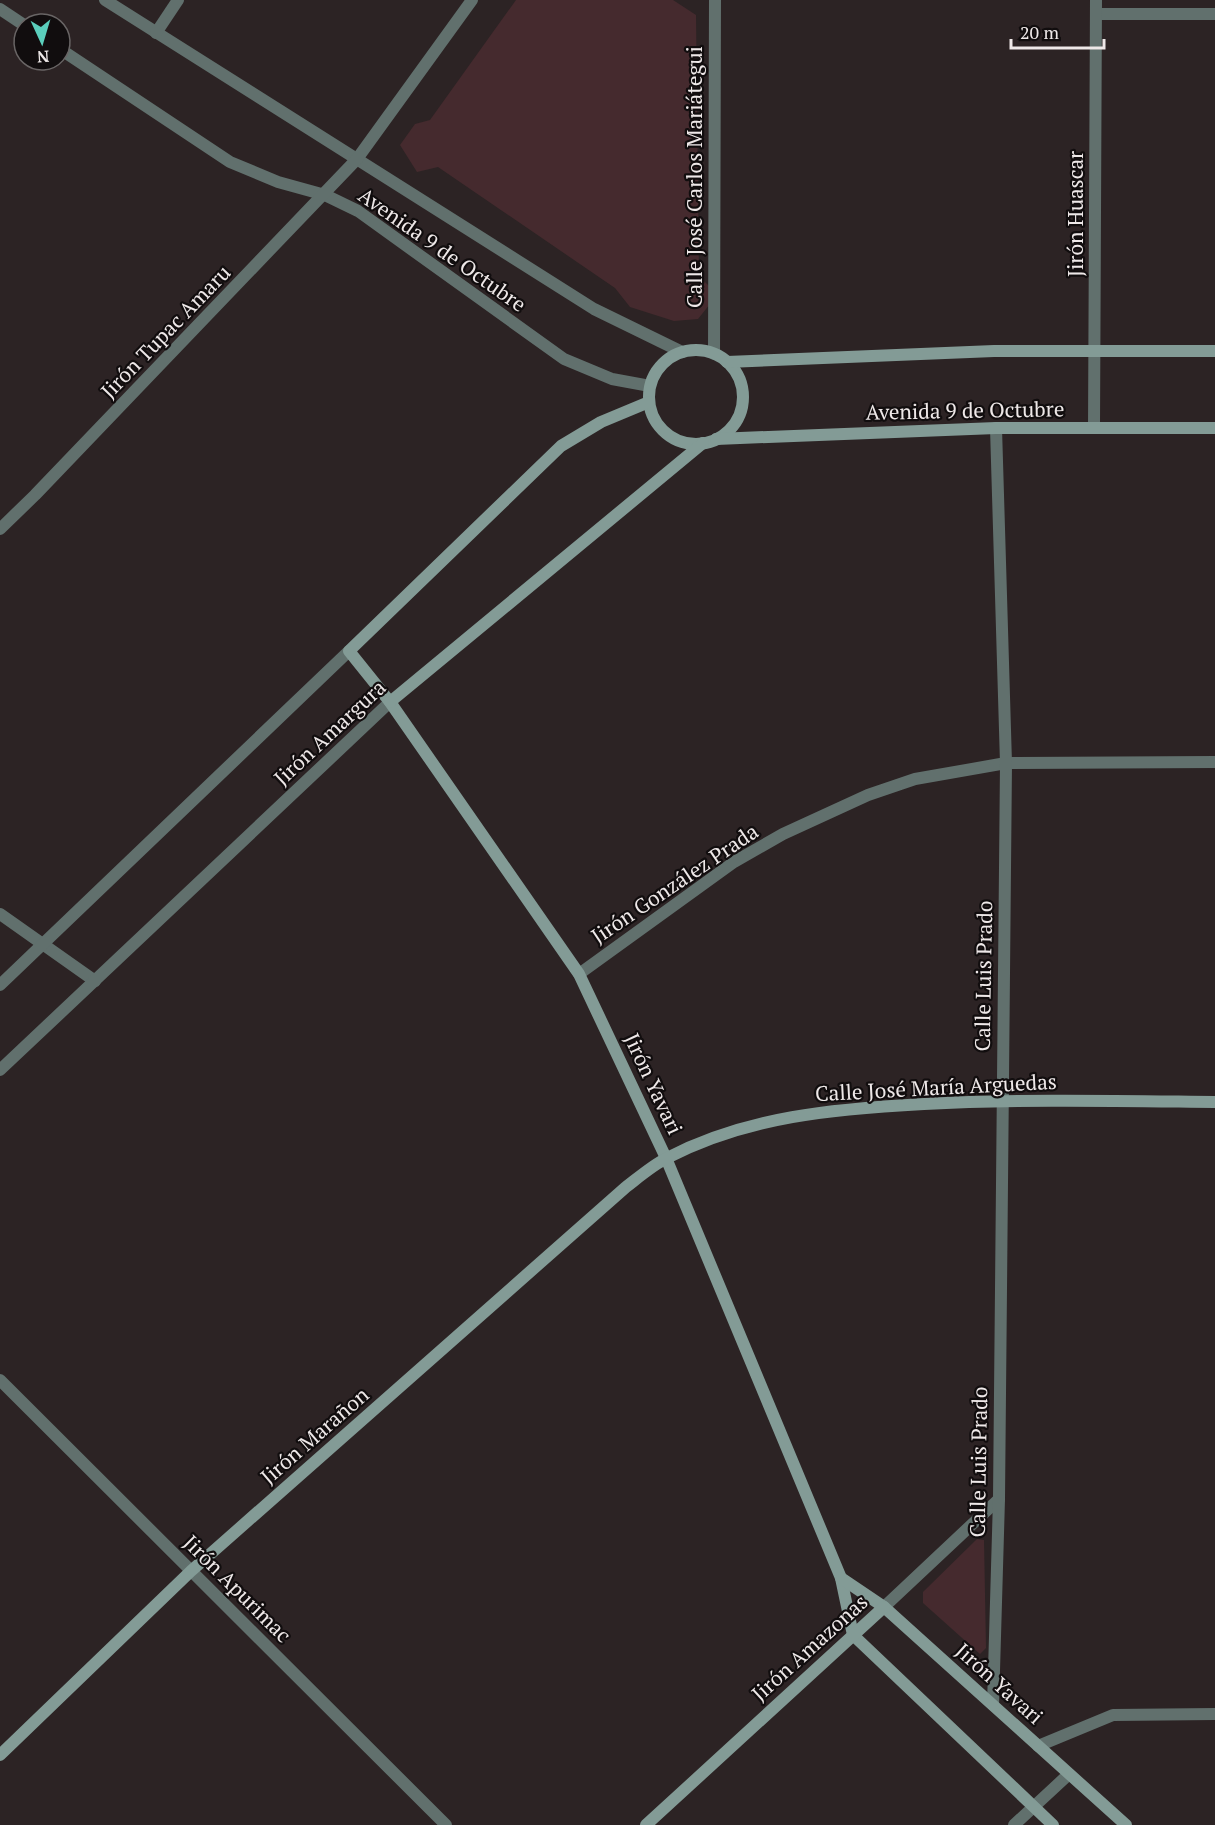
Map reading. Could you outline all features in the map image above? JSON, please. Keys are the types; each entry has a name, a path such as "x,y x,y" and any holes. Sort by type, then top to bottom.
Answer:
{"street":[{"name":"Avenida 9 de Octubre","path":"105,0 594,309 682,352"},
{"path":"156,33 177,0"},
{"name":"Jirón Tupac Amaru","path":"0,529 325,195 357,159 472,0"},
{"name":"Calle José Carlos Mariátegui","path":"714,354 715,0"},
{"name":"Jirón Huascar","path":"1094,428 1096,0"},
{"path":"1096,14 1215,14"},
{"name":"Avenida 9 de Octubre","path":"72,58 230,162 278,182 325,195 358,211 564,359 612,379 650,386"},
{"path":"698,350 714,354 727,362 738,375 742,390 742,406 737,419 728,431 716,439 703,443 688,443 674,439 653,417 649,402 650,386 656,371 667,359 682,352 698,350"},
{"path":"727,362 994,351 1215,351"},
{"path":"0,985 561,446 601,422 649,402"},
{"name":"Avenida 9 de Octubre","path":"716,439 996,428 1215,428"},
{"name":"Calle Luis Prado","path":"993,1705 999,1498 1006,763 996,428"},
{"name":"Jirón Amargura","path":"0,1070 390,702 703,443"},
{"name":"Jirón Yavari","path":"349,651 390,702 579,974 666,1158 841,1578 853,1635"},
{"name":"Jirón González Prada","path":"579,974 734,862 783,834 868,795 915,779 1006,763 1215,762"},
{"path":"0,914 95,981"},
{"name":"Calle José María Arguedas","path":"666,1158 734,1130 783,1118 852,1108 1003,1100 1215,1102"},
{"name":"Jirón Marañon","path":"0,1755 191,1571 626,1187 666,1158"},
{"name":"Jirón Apurimac","path":"0,1380 446,1825"},
{"name":"Jirón Amazonas","path":"646,1825 884,1607 999,1498"},
{"name":"Jirón Yavari","path":"841,1578 884,1607 1126,1825"},
{"path":"853,1635 1053,1825"},
{"path":"1038,1746 1113,1715 1215,1714"},
{"path":"1014,1825 1069,1774"}],"shaded area":[{"path":"516,0 673,0 696,15 699,276 710,287 710,304 698,319 674,321 630,307 615,288 438,167 417,172 400,145 415,124 430,120"},
{"path":"977,1539 984,1540 986,1648 980,1654 923,1603 923,1592"}]}
